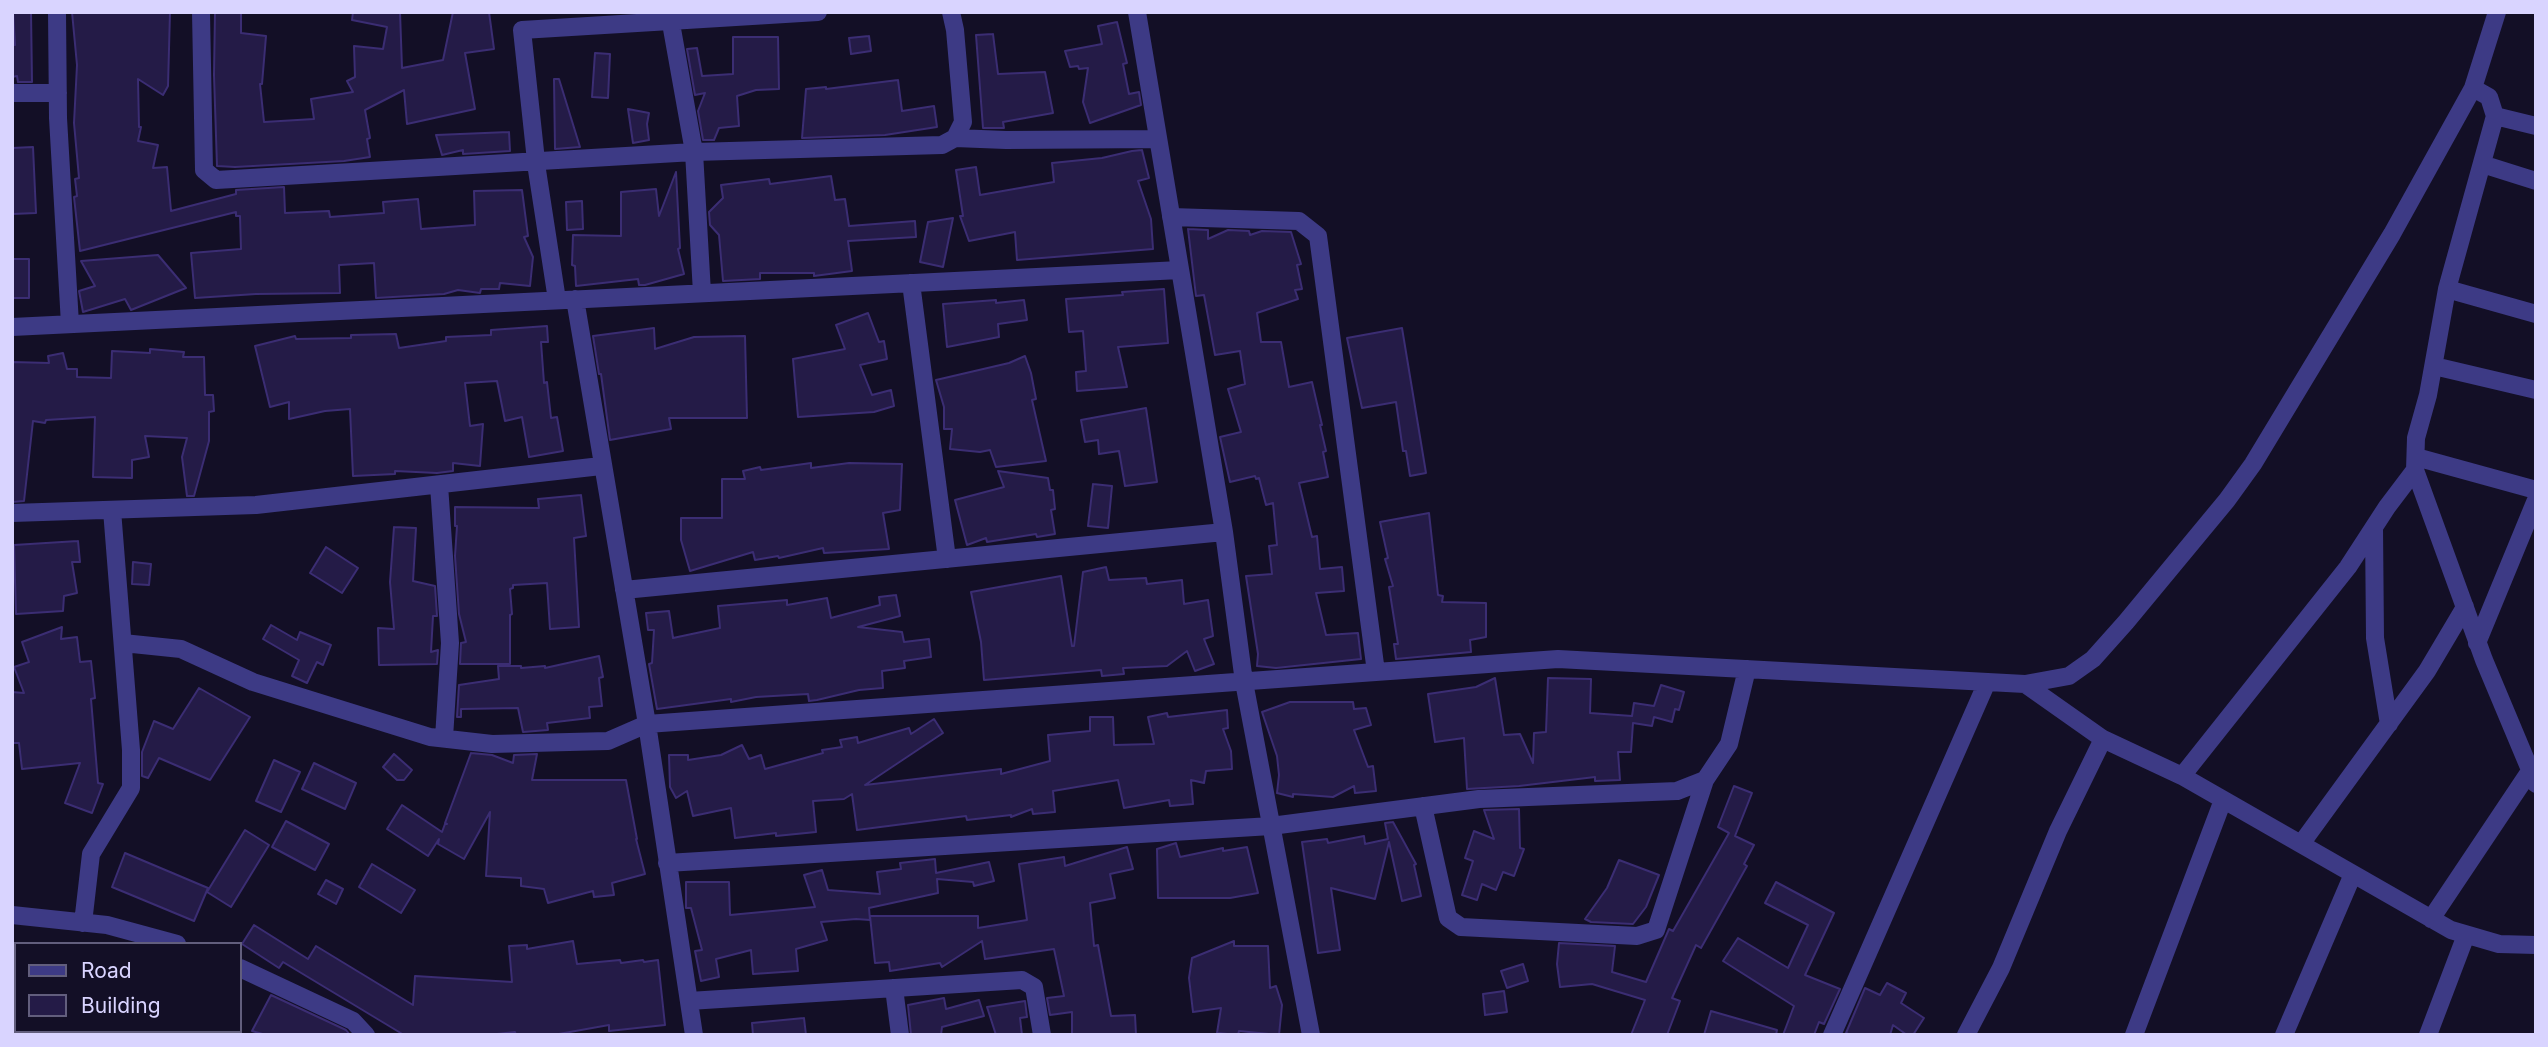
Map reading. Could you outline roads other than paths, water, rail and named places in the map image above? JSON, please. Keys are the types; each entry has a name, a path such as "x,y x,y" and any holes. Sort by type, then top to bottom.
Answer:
{"street":[{"path":"57,12 58,93 70,324"},
{"path":"201,12 204,170 216,180 694,152 942,145 955,138 1158,139"},
{"path":"694,1035 624,590 601,466 536,161 522,30 670,16 818,12"},
{"path":"951,12 963,122 955,138"},
{"path":"1137,12 1224,532 1244,682 1311,1035"},
{"path":"123,643 181,649 253,682 430,737 492,744 608,741 647,724 1558,659 2025,684 2068,676 2093,659 2227,500 2253,464 2392,234 2473,88 2497,12"},
{"path":"670,16 694,152 702,293"},
{"path":"2431,919 2533,778 2477,643 2415,464 2416,438 2428,395 2447,289 2496,116 2489,97 2473,88"},
{"path":"12,93 58,93"},
{"path":"2496,116 2536,126"},
{"path":"2482,164 2536,181"},
{"path":"1171,217 1299,220 1318,236 1376,672"},
{"path":"12,327 1180,270"},
{"path":"911,283 947,559"},
{"path":"2447,289 2536,314"},
{"path":"2434,366 2536,390"},
{"path":"2415,464 2536,491"},
{"path":"2182,776 2348,567 2415,464"},
{"path":"12,513 256,505 601,466"},
{"path":"439,485 450,643 444,738"},
{"path":"2477,643 2536,500"},
{"path":"83,923 91,854 131,789 131,750 112,510"},
{"path":"2374,527 2375,638 2389,724"},
{"path":"624,590 1224,532"},
{"path":"2301,844 2427,671 2465,607"},
{"path":"1423,806 1448,918 1461,927 1637,936 1656,930 1704,780 1728,744 1747,669"},
{"path":"1832,1035 1987,682"},
{"path":"2025,684 2103,739 2182,776 2451,930 2499,944 2536,945"},
{"path":"1966,1035 2001,968 2058,831 2103,739"},
{"path":"667,863 1271,826 1479,799 1677,792 1704,780"},
{"path":"2134,1035 2223,800"},
{"path":"2284,1035 2353,874"},
{"path":"12,915 107,925 170,942"},
{"path":"2427,1035 2466,935"},
{"path":"242,969 353,1021 366,1035"},
{"path":"689,1001 1022,980 1034,987 1042,1035"},
{"path":"894,988 900,1035"}]}
